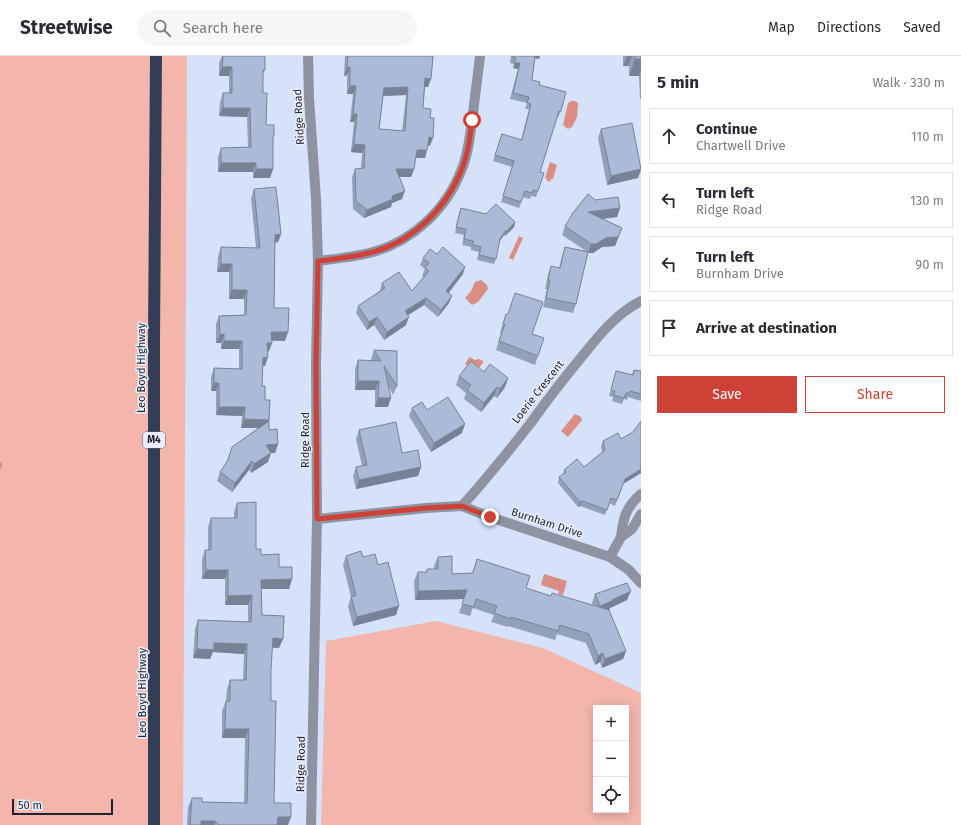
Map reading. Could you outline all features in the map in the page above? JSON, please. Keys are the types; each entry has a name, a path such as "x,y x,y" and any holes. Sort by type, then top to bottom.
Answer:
{"highway":[{"name":"Leo Boyd Highway","path":"154,825 154,342 156,56"}],"street":[{"name":"Ridge Road","path":"308,56 318,261 316,364 317,519 311,825"},
{"path":"318,261 369,253 389,246 404,239 431,218 448,196 464,164 469,141 480,56"},
{"name":"Loerie Crescent","path":"462,506 498,464 563,378 602,332 617,317 641,301"},
{"path":"610,557 621,537 623,521 628,510 641,494"},
{"name":"Burnham Drive","path":"317,519 426,508 462,506 490,517 610,557 629,570 641,583"},
{"path":"621,537 632,529 640,517 628,510"}],"shaded area":[{"path":"0,56 187,56 183,825 0,825"},
{"path":"572,101 578,103 577,117 572,127 568,129 563,125 568,103"},
{"path":"550,162 557,165 553,179 551,179 550,182 546,180 547,178 545,178"},
{"path":"519,236 523,238 513,260 509,258"},
{"path":"481,280 487,285 488,289 478,302 472,305 465,298 471,291 475,282"},
{"path":"470,357 475,360 479,359 483,361 477,370 465,364"},
{"path":"575,414 581,417 582,420 568,437 561,431"},
{"path":"544,574 567,581 563,595 558,594 559,591 541,585"},
{"path":"436,621 543,648 641,693 641,825 321,825 326,641"}],"building":[{"path":"223,56 265,56 265,70 263,70 263,93 267,93 266,125 274,125 273,169 256,169 256,163 221,163 221,148 251,147 250,108 223,108 223,93 232,93 232,67 222,67"},
{"path":"348,56 433,56 431,79 425,78 423,108 431,109 430,118 434,118 433,138 429,137 427,150 417,150 414,169 396,169 405,191 392,196 393,199 367,210 356,201 355,169 364,168 365,145 354,144 357,114 353,114 356,86 350,86 350,67 347,68","holes":["408,87 405,131 379,129 384,88"]},
{"path":"512,56 535,56 532,80 540,82 539,85 566,92 540,172 544,173 538,191 533,190 532,193 525,191 521,202 503,196 514,161 495,155 502,134 522,140 531,104 527,103 529,97 513,93 520,63 515,63 516,58"},
{"path":"635,56 641,56 641,59 635,59"},
{"path":"632,123 641,169 611,176 601,129"},
{"path":"276,187 281,234 275,235 274,308 289,308 288,332 271,332 272,343 267,343 268,357 263,358 262,386 265,386 265,400 270,400 269,420 244,419 245,407 219,407 219,383 214,383 214,368 242,369 242,341 224,341 224,334 220,335 219,316 246,315 247,290 232,290 232,264 221,264 221,247 260,248 254,189"},
{"path":"588,194 595,200 618,197 620,208 588,212 622,228 618,237 606,238 596,244 591,244 565,226 573,213 572,214"},
{"path":"496,204 515,222 507,231 506,230 500,239 496,259 479,255 481,247 473,245 473,241 464,239 466,229 456,227 461,208 486,214"},
{"path":"443,247 465,267 446,291 452,296 441,310 426,298 405,311 409,317 387,332 377,317 369,322 358,306 385,288 382,283 399,272 412,291 429,271 425,268 429,263 423,258 430,249 437,254"},
{"path":"565,247 588,252 576,304 546,298 551,266 560,268"},
{"path":"515,293 543,302 532,334 544,338 538,356 499,341 505,324 503,324 506,314 508,314"},
{"path":"374,350 397,351 397,386 384,366 391,398 378,398 379,381 358,381 358,360 381,361"},
{"path":"471,361 484,372 490,364 508,378 500,389 497,387 484,403 467,390 471,385 459,376"},
{"path":"634,370 641,371 641,394 630,391 629,393 626,393 624,398 614,395 615,391 611,390 616,371 633,375"},
{"path":"448,397 465,424 434,443 412,408 422,402 427,410"},
{"path":"269,421 269,430 277,429 278,444 266,445 271,453 254,464 252,461 235,483 220,472 228,460 232,447"},
{"path":"641,421 641,469 625,479 617,500 611,498 607,510 582,501 580,502 559,477 566,472 564,470 577,459 584,467 605,450 603,441 618,433 621,439 633,432"},
{"path":"396,422 402,453 418,450 421,467 359,480 356,467 367,465 359,430"},
{"path":"256,502 256,549 261,549 261,555 279,554 279,567 292,567 292,579 261,580 262,615 284,616 283,639 273,638 271,669 271,701 276,701 274,803 291,803 291,817 278,817 277,825 219,825 215,821 201,821 201,825 190,825 192,798 202,798 202,802 247,803 249,729 225,729 226,701 230,701 230,680 246,680 247,644 214,643 214,650 197,649 198,620 251,622 252,595 228,596 228,570 206,570 205,550 211,550 211,518 237,518 237,503"},
{"path":"361,551 363,557 375,554 378,565 388,562 399,606 357,617 351,597 356,595 346,556"},
{"path":"452,556 452,574 473,573 477,559 530,576 526,588 551,596 552,593 609,610 626,651 605,659 603,653 598,656 589,634 560,625 558,631 511,617 511,619 494,613 497,606 476,599 474,607 462,604 467,590 418,591 418,572 427,572 427,569 438,569 438,557"},
{"path":"627,583 631,591 600,606 595,594"}],"route":[{"path":"472,120 464,164 448,196 431,218 416,231 389,246 369,253 318,261 316,364 317,519 426,508 462,506 490,517"}]}
